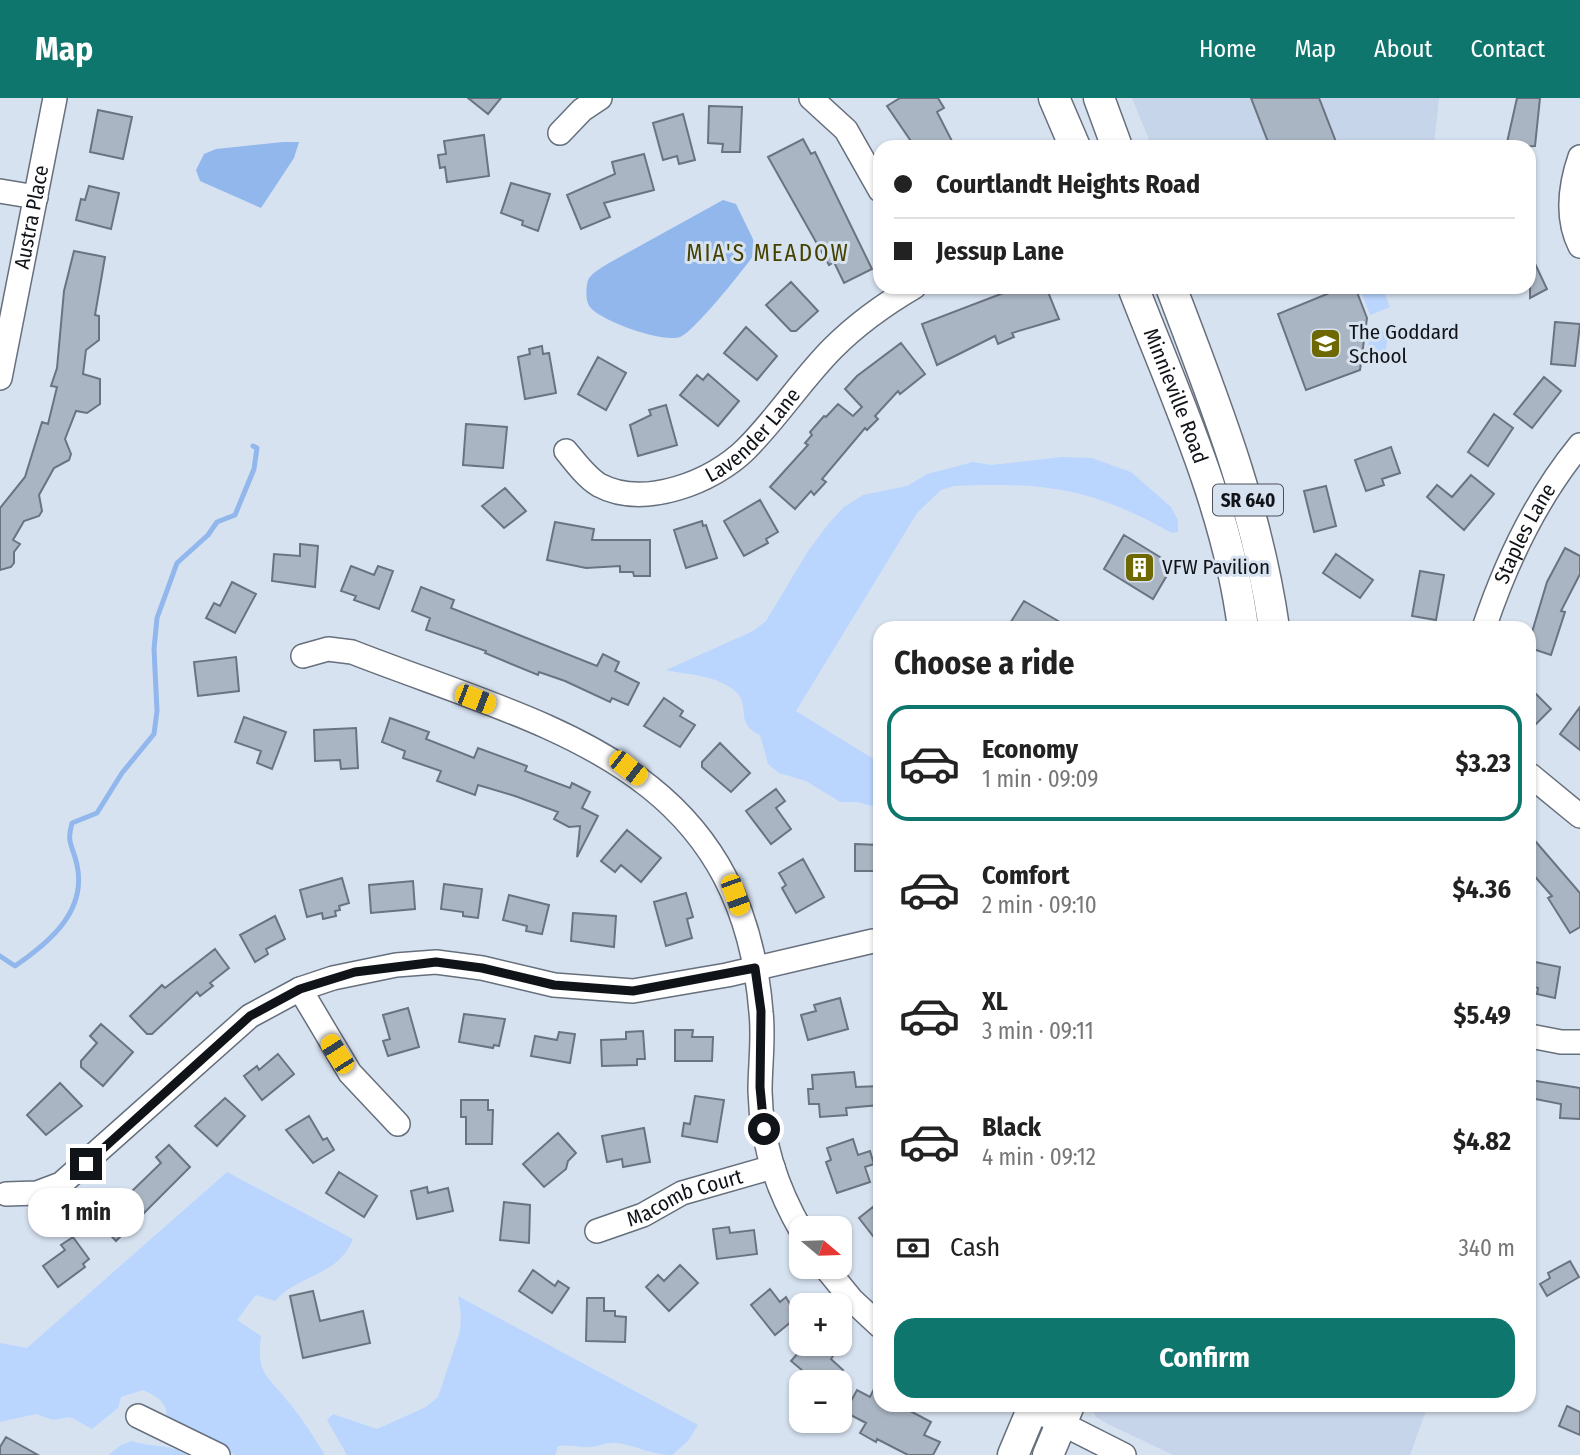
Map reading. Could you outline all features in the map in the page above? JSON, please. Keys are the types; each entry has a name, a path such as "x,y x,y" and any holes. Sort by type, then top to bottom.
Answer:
{"main road":[{"path":"1054,98 1072,140"},
{"path":"1099,98 1115,140"},
{"name":"Minnieville Road","path":"1136,294 1210,488 1229,552 1242,621"},
{"name":"Minnieville Road","path":"1174,294 1234,455 1259,544 1273,621"},
{"path":"1013,1455 1028,1412"},
{"path":"1048,1455 1065,1415"}],"street":[{"name":"Austra Place","path":"0,378 55,98"},
{"path":"560,134 582,110 600,98"},
{"path":"811,98 846,130 873,178"},
{"path":"1580,157 1571,197 1572,219 1580,246"},
{"path":"0,191 36,197"},
{"name":"Lavender Lane","path":"566,451 597,484 618,491 660,492 702,478 745,450 848,335 904,294"},
{"name":"Staples Lane","path":"1486,621 1506,565 1520,535 1544,495 1580,445"},
{"path":"303,656 328,649 352,652 573,738 628,768 677,810 725,874 742,914 755,968 761,1011 761,1108 773,1167 795,1216"},
{"path":"1536,780 1580,816"},
{"path":"6,1195 37,1193 61,1184 232,1029 250,1016 300,989 355,972 415,963 458,964 554,985 633,991 755,968 873,941"},
{"path":"300,989 350,1073 398,1124"},
{"path":"1536,1036 1562,1042 1580,1042"},
{"name":"Macomb Court","path":"597,1231 643,1215 681,1193 773,1167"},
{"path":"835,1279 873,1320"},
{"path":"1065,1415 1124,1455"},
{"path":"138,1416 218,1455"}],"shaded area":[{"path":"1132,98 1439,98 1435,140 1149,140"},
{"path":"299,142 294,158 261,208 200,181 196,170 204,154 216,149"},
{"path":"723,200 736,204 753,239 755,253 719,299 687,333 671,338 632,330 596,313 590,307 587,286 594,273"},
{"path":"1362,294 1385,294 1390,307 1370,315"},
{"path":"1370,329 1388,331 1385,359 1367,357"},
{"path":"1061,457 1092,458 1131,472 1171,507 1178,520 1178,532 1172,533 1117,506 1067,491 1015,485 954,486 941,490 917,513 796,711 873,759 873,806 857,802 840,802 806,781 779,773 768,764 760,735 747,725 740,696 735,691 711,679 666,670 753,631 766,621 808,551 829,523 844,507 863,495 907,486 927,474 973,462 991,465"},
{"path":"227,1172 353,1239 347,1251 328,1268 295,1285 275,1301 256,1295 237,1320 261,1336 260,1359 265,1374 299,1416 325,1455 235,1455 167,1418 165,1407 157,1397 143,1390 121,1397 118,1408 92,1429 70,1417 53,1420 36,1414 0,1422 0,1343 27,1348"},
{"path":"458,1296 698,1425 688,1441 672,1455 614,1443 591,1447 558,1446 555,1455 347,1455 327,1420 333,1414 377,1429 426,1407 438,1397 460,1331"},
{"path":"1094,1412 1425,1412 1410,1455 1173,1455 1096,1417"},
{"path":"132,1441 167,1447 187,1455 108,1455"}],"building":[{"path":"468,98 501,98 488,114"},
{"path":"900,98 938,98 944,108 937,112 951,140 910,140 887,106"},
{"path":"1251,98 1319,98 1335,140 1267,140"},
{"path":"1517,98 1540,98 1536,140 1508,140"},
{"path":"709,106 742,107 740,152 722,152 723,144 708,143"},
{"path":"98,110 132,117 123,159 90,152"},
{"path":"683,114 695,160 679,164 677,156 663,160 653,123"},
{"path":"484,135 489,176 447,182 445,167 440,168 438,155 446,154 444,141"},
{"path":"803,139 811,154 815,152 872,269 844,283 834,262 829,265 768,157"},
{"path":"644,154 654,190 604,203 610,217 581,229 567,195 615,174 612,162"},
{"path":"511,183 550,194 538,231 522,225 523,221 501,213"},
{"path":"89,186 119,193 111,229 76,220 81,199 85,200"},
{"path":"74,251 105,257 95,315 99,316 99,340 86,350 83,374 100,379 100,404 87,413 76,411 65,439 71,454 69,460 54,468 39,495 42,511 39,516 24,521 13,540 20,544 14,552 14,563 11,567 0,570 0,508 25,477 42,422 48,424 57,387 51,386 57,368 64,291"},
{"path":"1536,266 1547,289 1530,298 1530,294 1536,294"},
{"path":"791,282 818,311 796,331 791,331 766,305"},
{"path":"1001,294 1049,294 1059,319 1012,333 1014,337 998,344 995,336 937,365 922,324"},
{"name":"The Goddard School","path":"1327,294 1358,294 1367,318 1360,370 1306,390 1278,314"},
{"path":"1555,322 1580,324 1575,366 1551,364"},
{"path":"746,327 777,356 757,380 724,353"},
{"path":"901,343 925,374 900,394 898,391 875,416 878,419 867,430 865,428 822,479 826,482 814,495 811,491 795,509 770,487 808,445 805,443 812,435 810,432 824,416 838,404 853,416 862,407 845,389 857,376"},
{"path":"542,346 543,354 549,353 556,393 525,399 518,357 530,354 529,349"},
{"path":"598,357 626,373 606,410 578,394"},
{"path":"708,374 739,401 718,426 680,395 697,375 703,380"},
{"path":"1544,377 1561,391 1532,428 1514,414"},
{"path":"666,405 677,445 638,456 630,425 651,415 649,410"},
{"path":"1494,414 1513,428 1488,466 1468,452"},
{"path":"466,424 507,427 503,468 463,465"},
{"path":"1391,447 1400,473 1382,479 1384,485 1366,491 1355,460"},
{"path":"1471,475 1494,494 1464,530 1427,497 1437,485 1452,497"},
{"path":"1326,486 1336,526 1314,532 1304,491"},
{"path":"505,488 526,511 504,528 482,506"},
{"path":"760,500 778,532 766,539 768,543 744,556 724,521"},
{"path":"702,521 703,526 706,525 717,558 686,568 674,530"},
{"path":"555,522 594,529 592,540 650,540 650,576 634,576 633,572 620,572 620,566 586,568 547,560"},
{"name":"VFW Pavilion","path":"1124,535 1173,565 1153,599 1104,569"},
{"path":"300,544 318,546 315,587 272,581 274,554 300,556"},
{"path":"1565,548 1580,556 1580,574 1561,611 1565,612 1551,655 1536,650 1535,621 1547,582"},
{"path":"1336,554 1373,580 1360,598 1323,573"},
{"path":"351,566 374,575 378,566 393,571 379,609 354,600 356,596 341,591"},
{"path":"1420,571 1444,575 1436,620 1412,616"},
{"path":"232,582 256,594 235,633 206,618 214,603 220,606"},
{"path":"421,587 454,600 451,608 597,666 603,654 619,662 615,671 639,683 628,705 612,698 610,702 565,681 539,672 538,675 485,653 486,651 426,630 430,618 412,611"},
{"path":"1024,601 1058,621 1011,621"},
{"path":"236,657 239,691 198,696 194,662"},
{"path":"1536,694 1551,709 1536,724"},
{"path":"664,698 683,711 680,716 695,725 680,747 644,726"},
{"path":"1580,707 1580,750 1560,734"},
{"path":"244,717 286,732 272,769 257,763 261,751 235,742"},
{"path":"390,718 429,732 426,739 474,758 478,748 527,766 525,771 570,788 572,783 590,792 582,808 598,816 577,857 580,826 569,827 554,819 558,812 515,796 478,785 475,795 437,781 441,771 403,758 405,751 382,742"},
{"path":"356,728 358,768 341,769 340,760 315,761 314,730"},
{"path":"720,743 750,773 731,792 702,767 702,762"},
{"path":"776,789 785,801 776,808 791,829 771,844 746,811"},
{"path":"627,830 661,858 641,882 621,865 615,872 601,861"},
{"path":"1536,842 1580,893 1580,927 1570,933 1548,898 1552,896 1536,878"},
{"path":"855,844 873,845 873,871 855,871"},
{"path":"803,859 824,897 796,913 782,888 786,885 779,873"},
{"path":"342,878 349,903 339,906 340,910 335,911 336,916 323,919 322,913 307,917 300,890"},
{"path":"413,881 415,909 371,913 369,885"},
{"path":"444,884 482,889 478,918 463,916 463,912 441,909"},
{"path":"686,893 693,917 687,919 692,938 666,946 654,902"},
{"path":"509,895 549,905 542,934 526,931 527,926 503,920"},
{"path":"573,913 616,916 614,947 571,941"},
{"path":"275,916 285,939 266,949 268,954 255,962 240,935"},
{"path":"215,949 229,968 210,983 213,986 200,996 197,992 152,1034 147,1034 130,1016 162,985 165,988"},
{"path":"1536,962 1560,967 1555,998 1537,994"},
{"path":"840,998 848,1029 808,1040 801,1015 816,1011 814,1005"},
{"path":"408,1008 419,1047 388,1056 383,1041 390,1039 383,1015"},
{"path":"464,1014 505,1019 499,1046 494,1045 493,1048 459,1042"},
{"path":"101,1024 133,1052 103,1086 81,1067 81,1061 97,1043 90,1036"},
{"path":"675,1030 693,1030 692,1037 713,1037 712,1061 675,1061"},
{"path":"643,1031 645,1059 637,1059 637,1065 602,1066 601,1040 626,1039 626,1032"},
{"path":"559,1032 575,1034 570,1063 531,1056 535,1036 557,1040"},
{"path":"278,1054 294,1074 262,1100 244,1076 257,1066 259,1070"},
{"path":"854,1072 856,1087 873,1086 873,1106 846,1108 847,1115 820,1117 819,1104 809,1104 808,1089 813,1089 812,1075"},
{"path":"1536,1081 1580,1088 1580,1119 1560,1118 1561,1104 1536,1099"},
{"path":"60,1083 82,1106 46,1135 27,1115"},
{"path":"695,1096 724,1100 717,1142 682,1136 684,1123 690,1124"},
{"path":"225,1098 245,1116 217,1146 195,1126"},
{"path":"461,1100 488,1100 488,1110 493,1110 492,1144 466,1144 466,1117 461,1117"},
{"path":"309,1116 323,1140 327,1138 334,1150 313,1163 286,1130"},
{"path":"644,1128 650,1162 623,1167 622,1159 607,1162 602,1136"},
{"path":"558,1133 576,1153 568,1161 566,1169 544,1187 523,1164"},
{"path":"853,1139 858,1155 870,1151 873,1164 865,1167 870,1182 837,1193 826,1162 831,1160 827,1148"},
{"path":"169,1145 190,1167 116,1241 100,1224 119,1206 114,1202 126,1190 129,1194 161,1163 156,1157"},
{"path":"339,1172 377,1196 364,1217 326,1193"},
{"path":"427,1187 428,1193 448,1188 453,1211 417,1219 411,1191"},
{"path":"504,1202 530,1205 529,1243 500,1240"},
{"path":"873,1207 873,1236 859,1218"},
{"path":"729,1227 730,1233 754,1230 757,1254 717,1259 713,1229"},
{"path":"73,1237 89,1259 83,1264 85,1267 58,1287 43,1266 65,1250 61,1245"},
{"path":"1570,1261 1579,1277 1547,1296 1540,1284 1550,1278 1548,1273"},
{"path":"680,1265 698,1283 669,1311 646,1287 658,1275 664,1281"},
{"path":"533,1270 555,1286 558,1281 569,1288 552,1313 519,1291"},
{"path":"770,1289 780,1302 786,1297 789,1302 789,1324 775,1335 751,1305"},
{"path":"313,1291 320,1321 363,1311 370,1343 303,1358 290,1296"},
{"path":"587,1298 604,1298 604,1311 615,1311 615,1316 626,1317 625,1342 586,1341"},
{"path":"795,1356 833,1356 831,1359 843,1370 802,1370 791,1361"},
{"path":"857,1390 870,1397 873,1391 873,1412 912,1412 931,1422 924,1435 940,1442 933,1455 908,1455 860,1433 866,1423 852,1416 852,1399"},
{"path":"1567,1406 1580,1412 1580,1435 1559,1426"},
{"path":"6,1437 38,1455 0,1455 0,1447"}],"waterway":[{"path":"0,956 15,966 53,936 71,911 79,882 70,840 72,823 97,813 122,773 154,734 157,711 154,649 157,618 177,563 208,535 217,522 235,515 254,469 257,448 253,446"}],"place":[{"name":"The Goddard School","path":"1326,344"},
{"name":"VFW Pavilion","path":"1139,567"}],"district":[{"name":"MIA'S MEADOW","path":"768,253"}],"route":[{"path":"86,1164 232,1029 268,1005 300,989 333,978 415,963 458,964 554,985 633,991 755,968 761,1011 760,1087 764,1129"}]}
